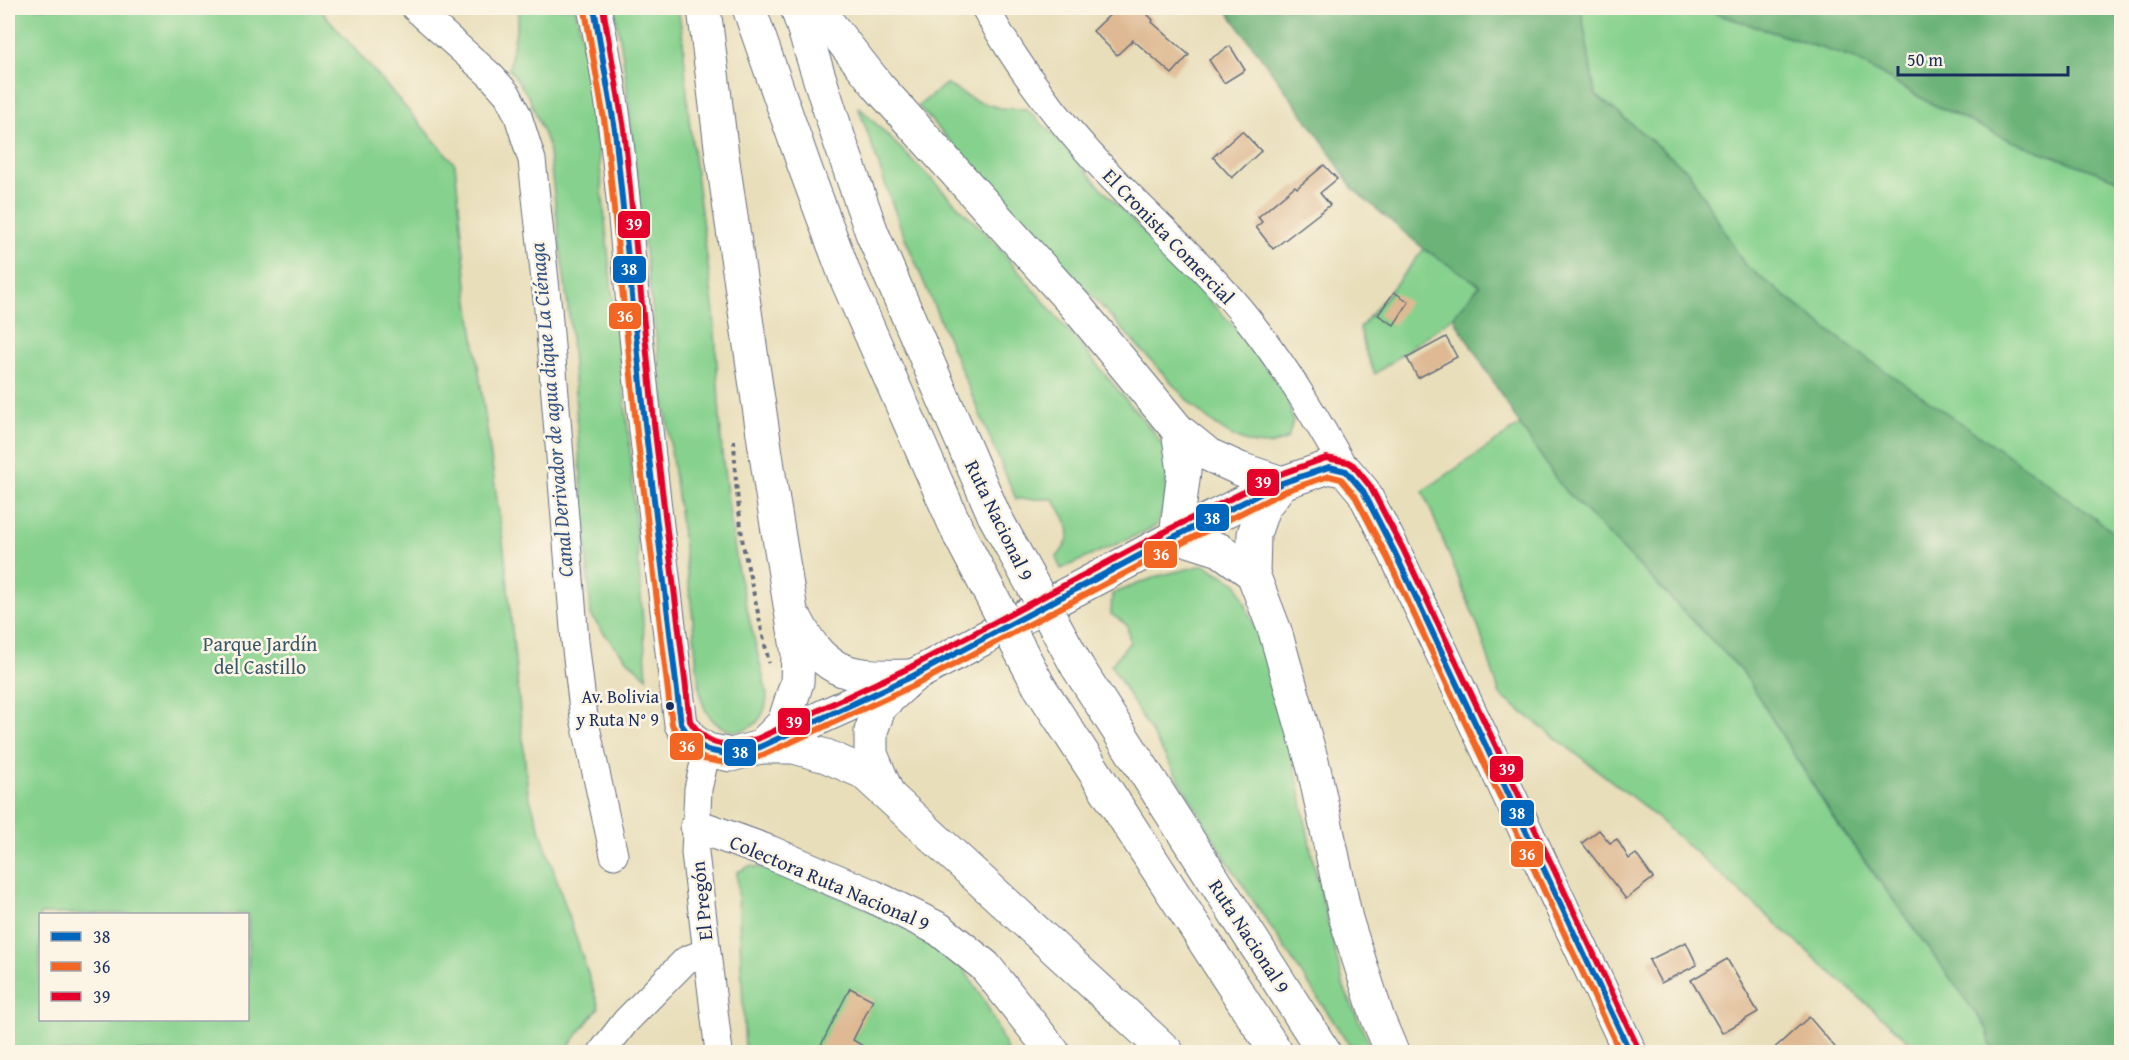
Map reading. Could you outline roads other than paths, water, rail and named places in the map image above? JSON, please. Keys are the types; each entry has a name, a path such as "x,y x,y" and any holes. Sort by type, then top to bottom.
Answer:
{"main road":[{"path":"594,8 603,44 620,181 646,443 681,724 692,740 707,750 731,755 760,747 913,676 1176,536 1282,483 1329,467 1346,471 1363,491 1395,553 1630,1053"},
{"path":"704,8 722,155 798,654 797,682 784,723 760,747"},
{"name":"Ruta Nacional 9","path":"749,8 846,278 960,536 1039,686 1276,1053"},
{"name":"Ruta Nacional 9","path":"797,8 872,232 994,515 1077,666 1324,1053"},
{"path":"818,8 828,24 878,86 1076,305 1178,430 1209,454 1240,469 1282,483"},
{"path":"1176,536 1184,471 1178,430"},
{"path":"1282,483 1263,508 1254,534 1253,574 1275,631 1314,769 1346,919 1378,1019 1392,1053"},
{"path":"1176,536 1220,550 1253,574"},
{"path":"789,606 807,642 824,660 845,672 867,677 913,676"},
{"path":"890,797 871,754 871,731 880,706 913,676"},
{"path":"760,747 794,747 826,756 863,772 1167,1053"},
{"name":"Colectora Ruta Nacional 9","path":"697,826 800,865 872,896 939,929 985,966 1053,1053"}],"street":[{"path":"415,8 508,95 518,116 532,160 548,309 584,718 614,855"},
{"name":"El Cronista Comercial","path":"985,8 1030,81 1069,130 1123,189 1190,254 1250,322 1308,403 1346,471"},
{"name":"El Pregón","path":"707,750 698,789 695,853 719,1053"},
{"path":"602,1053 626,1021 686,960 706,952"}],"place":[{"name":"Av. Bolivia y Ruta N° 9","path":"670,706"}],"water label":[{"name":"Canal Derivador de agua dique La Ciénaga","path":"551,410"}],"park label":[{"name":"Parque Jardín del Castillo","path":"260,654"}]}
